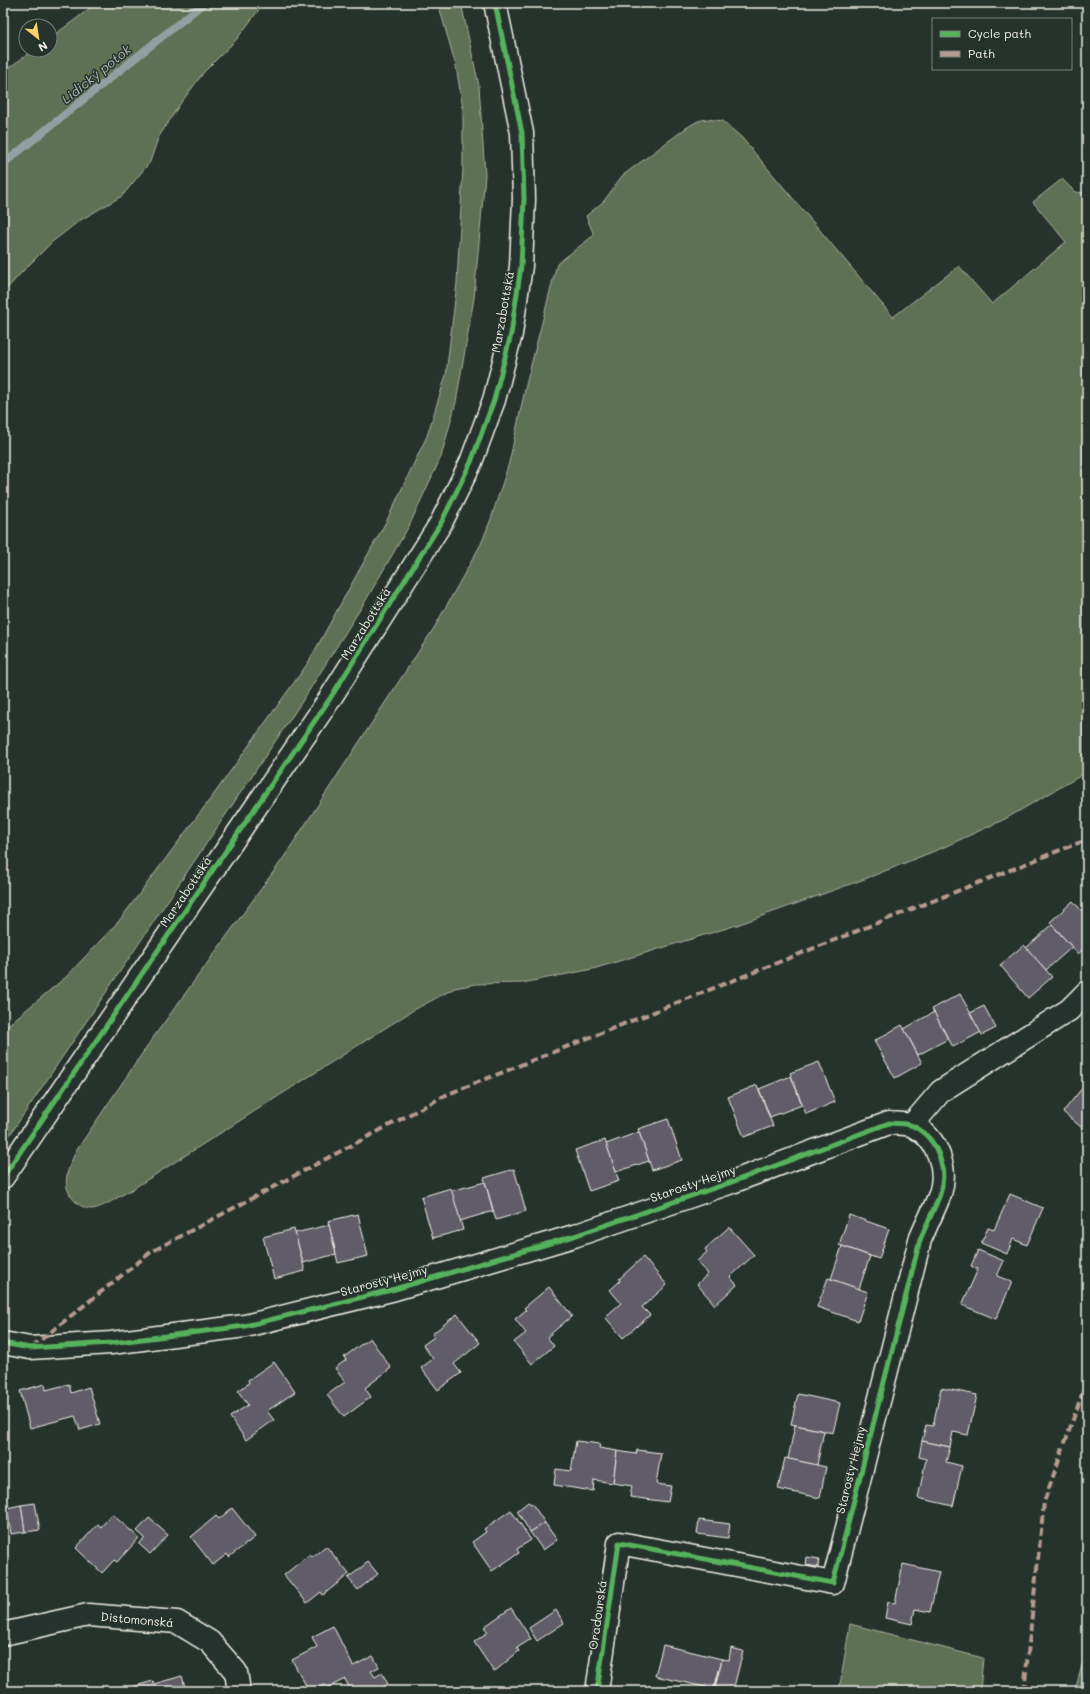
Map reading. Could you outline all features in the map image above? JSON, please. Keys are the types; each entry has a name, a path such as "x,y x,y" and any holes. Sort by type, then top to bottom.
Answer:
{"street":[{"name":"Marzabottská","path":"3,1177 329,700 441,523 471,462 494,400 511,334 521,266 524,199 522,133 496,3"},
{"path":"912,1125 941,1091 1069,1010 1087,992"},
{"name":"Starosty Hejmy","path":"3,1343 30,1348 111,1343 245,1326 395,1289 559,1240 732,1182 889,1123 912,1125 930,1138 941,1158 942,1178 940,1193 920,1240 832,1583 619,1543"},
{"name":"Oradourská","path":"597,1691 619,1543"},
{"name":"Distomonská","path":"3,1634 88,1616 176,1622 210,1642 236,1672 240,1691"}],"green space":[{"path":"96,3 264,3 236,40 204,72 180,104 158,138 150,162 122,196 79,221 52,242 3,293 3,72 23,58 58,58 58,32"},
{"path":"438,3 461,3 479,86 485,175 474,298 456,402 441,457 409,526 366,600 303,700 3,1145 3,1029 66,977 119,921 217,790 308,663 387,520 427,436 446,375 457,283 463,168 463,109 456,66"},
{"path":"707,119 723,121 742,138 893,317 959,266 992,304 1066,242 1033,202 1062,179 1075,192 1087,193 1087,772 1005,819 942,848 870,877 737,925 593,969 522,983 476,984 455,988 412,1011 107,1204 92,1209 81,1206 71,1196 66,1184 70,1164 76,1151 150,1042 282,860 434,628 481,544 491,519 509,463 526,385 557,264 594,235 586,216 604,201 622,176 686,128 698,121"},
{"path":"850,1624 983,1658 980,1691 839,1691"},
{"path":"1087,1655 1087,1691 1075,1691 1082,1665"}],"building":[{"path":"1073,901 1087,917 1087,946 1078,954 1050,922"},
{"path":"1052,925 1072,947 1046,970 1026,948"},
{"path":"1024,945 1052,977 1028,998 1000,965"},
{"path":"960,994 981,1032 953,1047 932,1009"},
{"path":"984,1006 996,1028 982,1035 970,1013"},
{"path":"934,1012 948,1039 918,1055 904,1029"},
{"path":"902,1025 922,1063 895,1078 874,1041"},
{"path":"819,1062 835,1102 806,1114 790,1073"},
{"path":"1087,1071 1087,1080 1083,1076"},
{"path":"791,1076 802,1105 770,1117 759,1089"},
{"path":"1087,1082 1087,1132 1063,1112"},
{"path":"757,1085 773,1126 744,1137 728,1097"},
{"path":"668,1119 682,1160 652,1170 638,1129"},
{"path":"639,1132 649,1161 616,1172 606,1144"},
{"path":"605,1140 619,1181 589,1191 575,1150"},
{"path":"514,1169 526,1211 496,1220 484,1178"},
{"path":"485,1182 493,1211 460,1221 451,1191"},
{"path":"451,1188 463,1230 433,1238 421,1197"},
{"path":"1010,1194 1043,1208 1027,1245 1013,1239 1007,1254 981,1243 988,1228 994,1230"},
{"path":"358,1214 368,1256 338,1263 328,1221"},
{"path":"849,1215 889,1229 879,1259 839,1245"},
{"path":"329,1225 336,1254 303,1263 295,1233"},
{"path":"729,1227 754,1255 730,1277 737,1285 715,1305 697,1284 708,1274 697,1261 707,1252 705,1249"},
{"path":"294,1229 305,1271 274,1279 263,1237"},
{"path":"842,1246 870,1256 859,1289 831,1279"},
{"path":"978,1250 1004,1261 997,1276 1012,1282 996,1319 962,1305 978,1269 971,1266"},
{"path":"643,1257 667,1285 642,1307 650,1315 623,1338 605,1317 621,1303 610,1290 620,1281 619,1279"},
{"path":"828,1278 868,1292 858,1321 817,1307"},
{"path":"549,1287 572,1316 547,1337 554,1346 532,1364 514,1342 526,1333 515,1319 526,1310 524,1308"},
{"path":"457,1314 480,1343 454,1364 461,1373 438,1390 421,1368 433,1359 423,1345 434,1337 432,1334"},
{"path":"370,1338 391,1368 365,1388 371,1397 344,1417 327,1395 345,1382 335,1368 346,1360 344,1357"},
{"path":"274,1362 295,1392 267,1411 274,1420 246,1440 230,1417 248,1405 238,1391 249,1383 248,1380"},
{"path":"45,1384 46,1390 69,1384 71,1393 89,1387 100,1424 80,1430 75,1416 30,1428 20,1391"},
{"path":"941,1388 977,1395 968,1435 953,1432 950,1447 922,1441 926,1425 933,1426"},
{"path":"798,1394 840,1403 833,1433 791,1424"},
{"path":"795,1425 824,1431 817,1465 788,1459"},
{"path":"576,1441 600,1444 599,1448 617,1451 613,1483 594,1480 593,1491 554,1485 556,1469 571,1471"},
{"path":"922,1441 950,1447 946,1462 962,1466 953,1506 918,1498 926,1459 919,1457"},
{"path":"637,1450 661,1453 656,1484 671,1486 668,1502 630,1497 632,1486 613,1483 617,1451 636,1454"},
{"path":"785,1458 826,1467 820,1498 778,1489"},
{"path":"528,1502 533,1505 545,1523 530,1532 517,1511"},
{"path":"35,1503 40,1530 25,1532 21,1505"},
{"path":"21,1505 25,1532 11,1534 7,1508"},
{"path":"232,1508 255,1537 229,1557 227,1554 213,1565 191,1537 216,1516 219,1519"},
{"path":"511,1510 531,1540 517,1549 519,1553 492,1571 472,1542 486,1532 484,1529"},
{"path":"112,1514 139,1538 117,1562 114,1560 102,1573 76,1548 98,1524 101,1527"},
{"path":"149,1518 168,1535 150,1554 139,1544 145,1538 137,1531"},
{"path":"699,1520 730,1524 728,1538 697,1534"},
{"path":"545,1523 557,1540 543,1550 530,1532"},
{"path":"326,1546 349,1574 323,1595 321,1592 307,1603 284,1575 310,1554 312,1557"},
{"path":"807,1557 819,1559 818,1567 806,1565"},
{"path":"368,1562 378,1574 358,1590 348,1578"},
{"path":"903,1564 939,1572 930,1612 915,1609 912,1624 885,1618 888,1602 895,1603"},
{"path":"511,1608 531,1639 517,1648 519,1651 494,1672 474,1642 488,1632 484,1627"},
{"path":"556,1610 564,1623 537,1641 529,1628"},
{"path":"333,1626 353,1666 373,1656 379,1667 371,1671 375,1677 382,1673 388,1684 375,1691 351,1691 345,1679 327,1688 325,1685 313,1691 309,1691 292,1660 317,1647 312,1637"},
{"path":"663,1645 722,1659 714,1689 655,1676"},
{"path":"731,1648 743,1651 733,1691 715,1688 722,1659 729,1660"},
{"path":"182,1676 186,1691 133,1691 132,1687 153,1681 154,1684"}],"waterway":[{"name":"Lidický potok","path":"3,164 204,3"}],"marked path":[{"path":"32,1347 151,1252 448,1094 1078,843 1087,841"},
{"path":"1024,1691 1044,1502 1087,1380"}],"cycle path":[{"path":"3,1177 329,700 441,523 471,462 494,400 511,334 521,266 524,199 522,133 495,3"},
{"path":"3,1343 30,1348 111,1343 245,1326 395,1289 574,1236 732,1182 889,1123 911,1125 922,1131 935,1146 939,1155 942,1165 942,1184 938,1200 920,1240 833,1583 619,1543 597,1691"}]}
